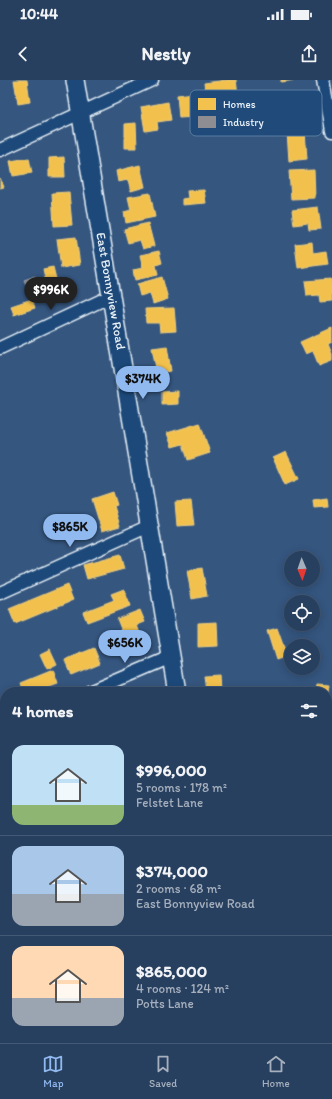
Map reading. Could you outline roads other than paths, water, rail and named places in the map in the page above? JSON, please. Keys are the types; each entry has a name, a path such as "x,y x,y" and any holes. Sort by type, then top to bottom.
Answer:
{"street":[{"name":"East Bonnyview Road","path":"75,80 176,687"},
{"path":"0,150 152,80"},
{"path":"323,80 332,131"},
{"path":"0,348 111,296"},
{"path":"0,593 149,526"},
{"path":"101,687 171,658"}]}
